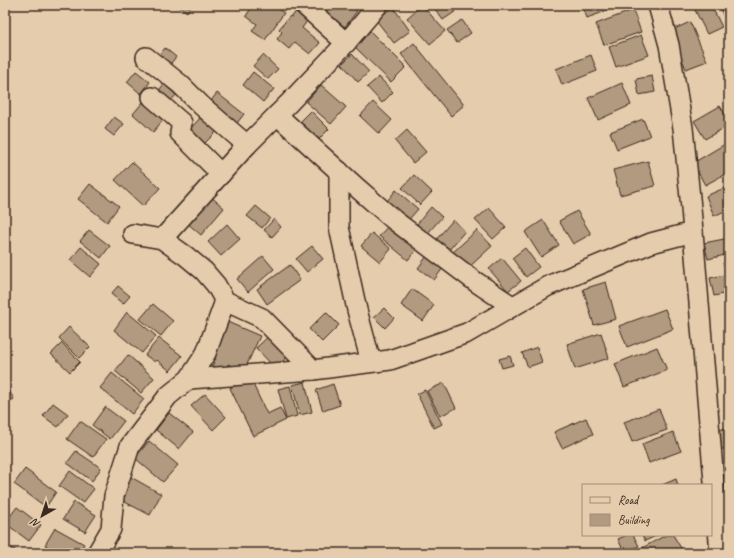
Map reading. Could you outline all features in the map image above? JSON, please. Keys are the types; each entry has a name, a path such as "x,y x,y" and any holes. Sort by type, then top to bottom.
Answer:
{"street":[{"path":"304,5 346,43"},
{"path":"162,239 246,145 346,43 378,5"},
{"path":"658,5 669,45 683,128 693,232 721,474 722,504 720,553"},
{"path":"146,57 180,84 202,106 246,145"},
{"path":"152,97 182,123 180,133 221,174"},
{"path":"277,115 394,220 476,282 512,306"},
{"path":"339,171 339,227 370,362"},
{"path":"189,379 314,370 390,360 467,333 548,286 651,242 693,232"},
{"path":"133,234 162,239 186,256 204,270 216,285 225,300 262,318 314,370"},
{"path":"97,553 111,530 114,496 130,446 168,396 189,379 206,353 225,300"}],"building":[{"path":"177,5 192,5 187,12"},
{"path":"253,5 272,5 284,13 265,40 252,31 257,24 246,16"},
{"path":"325,5 350,5 357,11 345,27 322,10"},
{"path":"422,5 445,31 430,44 407,18"},
{"path":"432,5 452,5 456,11 443,20"},
{"path":"582,5 620,5 620,6 587,18"},
{"path":"700,5 711,5 722,27 707,34 694,8"},
{"path":"718,5 729,5 729,26"},
{"path":"393,7 410,31 394,43 376,20"},
{"path":"633,10 641,32 604,45 596,24"},
{"path":"296,11 307,21 302,28 320,43 310,54 295,42 289,49 277,39 282,32 279,29 290,16 292,17"},
{"path":"462,20 471,33 457,43 447,30"},
{"path":"690,22 707,61 686,69 670,31"},
{"path":"370,31 406,67 391,82 355,47"},
{"path":"641,35 649,55 616,67 609,47"},
{"path":"414,43 464,105 451,116 401,54"},
{"path":"165,48 176,57 167,68 156,59"},
{"path":"352,54 369,72 358,82 342,64"},
{"path":"263,55 278,69 268,79 253,66"},
{"path":"591,55 597,71 562,85 556,69"},
{"path":"136,71 150,82 141,94 127,82"},
{"path":"253,72 274,89 263,102 243,85"},
{"path":"652,76 655,92 639,95 636,79"},
{"path":"379,77 393,92 382,103 367,87"},
{"path":"622,83 631,105 598,120 588,98"},
{"path":"164,84 176,95 168,104 156,94"},
{"path":"321,85 346,107 331,124 306,102"},
{"path":"217,93 244,114 234,127 207,106"},
{"path":"143,102 163,120 153,132 133,114"},
{"path":"373,102 392,120 379,134 360,116"},
{"path":"720,106 729,121 729,125 705,139 694,121"},
{"path":"311,111 329,129 315,143 297,125"},
{"path":"202,116 217,131 203,145 188,131"},
{"path":"114,117 124,124 114,136 105,129"},
{"path":"643,119 650,136 617,149 610,132"},
{"path":"407,130 426,152 413,163 395,141"},
{"path":"725,144 729,152 729,172 705,185 693,163"},
{"path":"648,161 655,186 620,195 613,170"},
{"path":"132,162 160,188 143,206 115,180"},
{"path":"414,175 432,192 420,205 402,188"},
{"path":"90,184 119,206 107,222 78,199"},
{"path":"729,186 729,209 714,216 706,196"},
{"path":"396,190 418,209 405,224 383,206"},
{"path":"209,195 224,208 201,235 186,222"},
{"path":"256,206 270,218 262,228 247,216"},
{"path":"431,207 442,217 427,234 417,224"},
{"path":"489,208 506,227 493,239 475,220"},
{"path":"577,211 591,234 573,244 559,221"},
{"path":"274,219 281,227 272,237 264,230"},
{"path":"453,220 465,231 448,251 435,241"},
{"path":"543,220 559,245 541,257 525,232"},
{"path":"391,223 419,246 408,260 379,236"},
{"path":"227,224 240,239 221,256 208,242"},
{"path":"89,230 110,246 101,258 80,241"},
{"path":"477,230 492,246 466,270 451,254"},
{"path":"372,233 391,249 380,262 361,246"},
{"path":"729,238 729,254 708,259 704,243"},
{"path":"312,246 323,259 307,272 296,259"},
{"path":"81,247 101,264 90,277 70,260"},
{"path":"525,248 539,267 526,277 512,258"},
{"path":"430,252 446,264 434,280 418,268"},
{"path":"263,256 274,269 248,292 237,279"},
{"path":"502,258 521,281 508,291 489,269"},
{"path":"729,261 729,282 723,263"},
{"path":"290,265 300,280 267,304 257,289"},
{"path":"724,275 728,293 714,296 710,278"},
{"path":"606,282 616,319 594,325 583,289"},
{"path":"118,286 130,296 123,304 111,294"},
{"path":"412,289 434,305 423,321 401,305"},
{"path":"153,304 173,321 161,336 140,319"},
{"path":"384,308 394,318 385,328 374,317"},
{"path":"665,309 673,329 627,347 619,326"},
{"path":"127,312 156,336 142,353 114,330"},
{"path":"326,312 339,325 322,342 309,329"},
{"path":"225,321 260,336 244,371 228,364 225,372 212,366 216,358 210,355"},
{"path":"69,327 90,347 79,358 59,338"},
{"path":"272,333 291,354 275,368 256,348"},
{"path":"601,333 609,358 575,369 567,344"},
{"path":"159,338 182,356 170,371 157,360 155,362 145,355"},
{"path":"62,343 80,362 70,372 51,354"},
{"path":"537,347 542,362 528,367 522,353"},
{"path":"657,347 667,370 624,387 615,364"},
{"path":"128,355 154,378 141,393 115,371"},
{"path":"510,356 513,365 502,368 499,359"},
{"path":"112,373 144,399 132,414 100,388"},
{"path":"250,378 267,414 280,408 286,420 253,436 230,388"},
{"path":"305,382 312,412 300,415 292,385"},
{"path":"444,383 456,408 440,416 427,391"},
{"path":"333,384 340,405 323,411 316,390"},
{"path":"6,386 14,399 5,404 5,387"},
{"path":"290,386 297,416 286,419 278,389"},
{"path":"425,390 442,424 434,428 417,394"},
{"path":"205,394 226,417 213,430 191,406"},
{"path":"53,403 68,414 58,427 43,416"},
{"path":"105,407 124,421 110,439 92,425"},
{"path":"659,409 667,430 632,442 624,422"},
{"path":"169,413 193,432 179,449 156,430"},
{"path":"586,418 593,434 562,448 554,432"},
{"path":"80,421 106,439 93,457 67,439"},
{"path":"729,427 729,447 720,450 713,432"},
{"path":"673,432 681,451 649,463 642,444"},
{"path":"149,441 178,465 163,482 135,458"},
{"path":"76,451 101,468 92,481 67,463"},
{"path":"25,469 56,492 46,507 14,484"},
{"path":"70,471 94,489 83,503 59,486"},
{"path":"129,476 161,494 150,515 117,498"},
{"path":"676,479 678,484 664,484"},
{"path":"74,502 96,515 85,532 63,519"},
{"path":"17,507 41,525 29,541 5,523"},
{"path":"55,528 84,544 79,553 59,553 45,545"},
{"path":"625,536 634,536 639,546 624,552 618,539"},
{"path":"642,536 656,536 645,541"},
{"path":"664,536 674,536 681,548 673,553 645,553 642,548"},
{"path":"5,545 19,552 5,553"}]}
